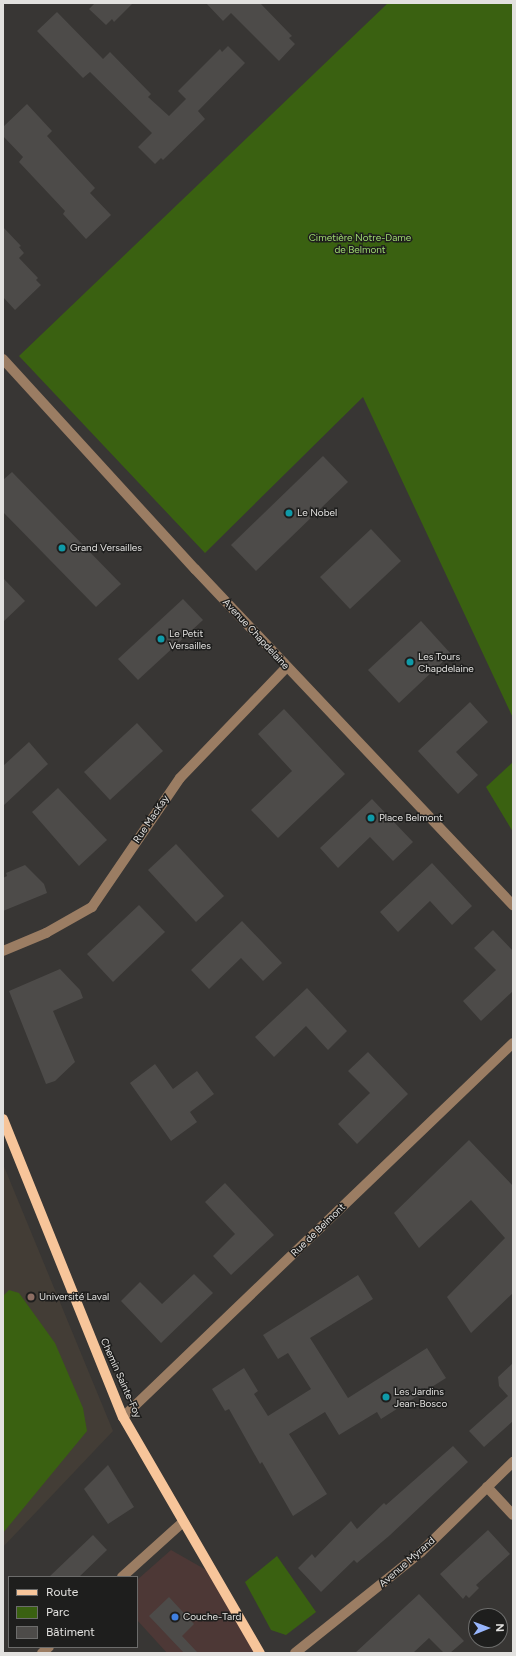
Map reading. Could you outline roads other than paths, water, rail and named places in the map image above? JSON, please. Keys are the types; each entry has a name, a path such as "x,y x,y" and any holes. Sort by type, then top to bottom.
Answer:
{"main road":[{"name":"Chemin Sainte-Foy","path":"3,1119 123,1417 260,1653"}],"street":[{"name":"Avenue Chapdelaine","path":"3,359 287,667 513,905"},
{"name":"Rue MacKay","path":"3,951 46,933 92,907 180,778 287,667"},
{"name":"Rue de Belmont","path":"123,1417 513,1043"},
{"name":"Avenue Myrand","path":"295,1653 422,1552 513,1462"},
{"path":"487,1487 513,1515"},
{"path":"123,1576 183,1522"}],"place":[{"name":"Le Nobel","path":"289,513"},
{"name":"Grand Versailles","path":"62,548"},
{"name":"Le Petit Versailles","path":"161,639"},
{"name":"Les Tours Chapdelaine","path":"410,662"},
{"name":"Place Belmont","path":"371,818"},
{"name":"Université Laval","path":"31,1297"},
{"name":"Les Jardins Jean-Bosco","path":"386,1397"},
{"name":"Couche-Tard","path":"175,1617"}],"park label":[{"name":"Cimetière Notre-Dame de Belmont","path":"360,242"}]}
